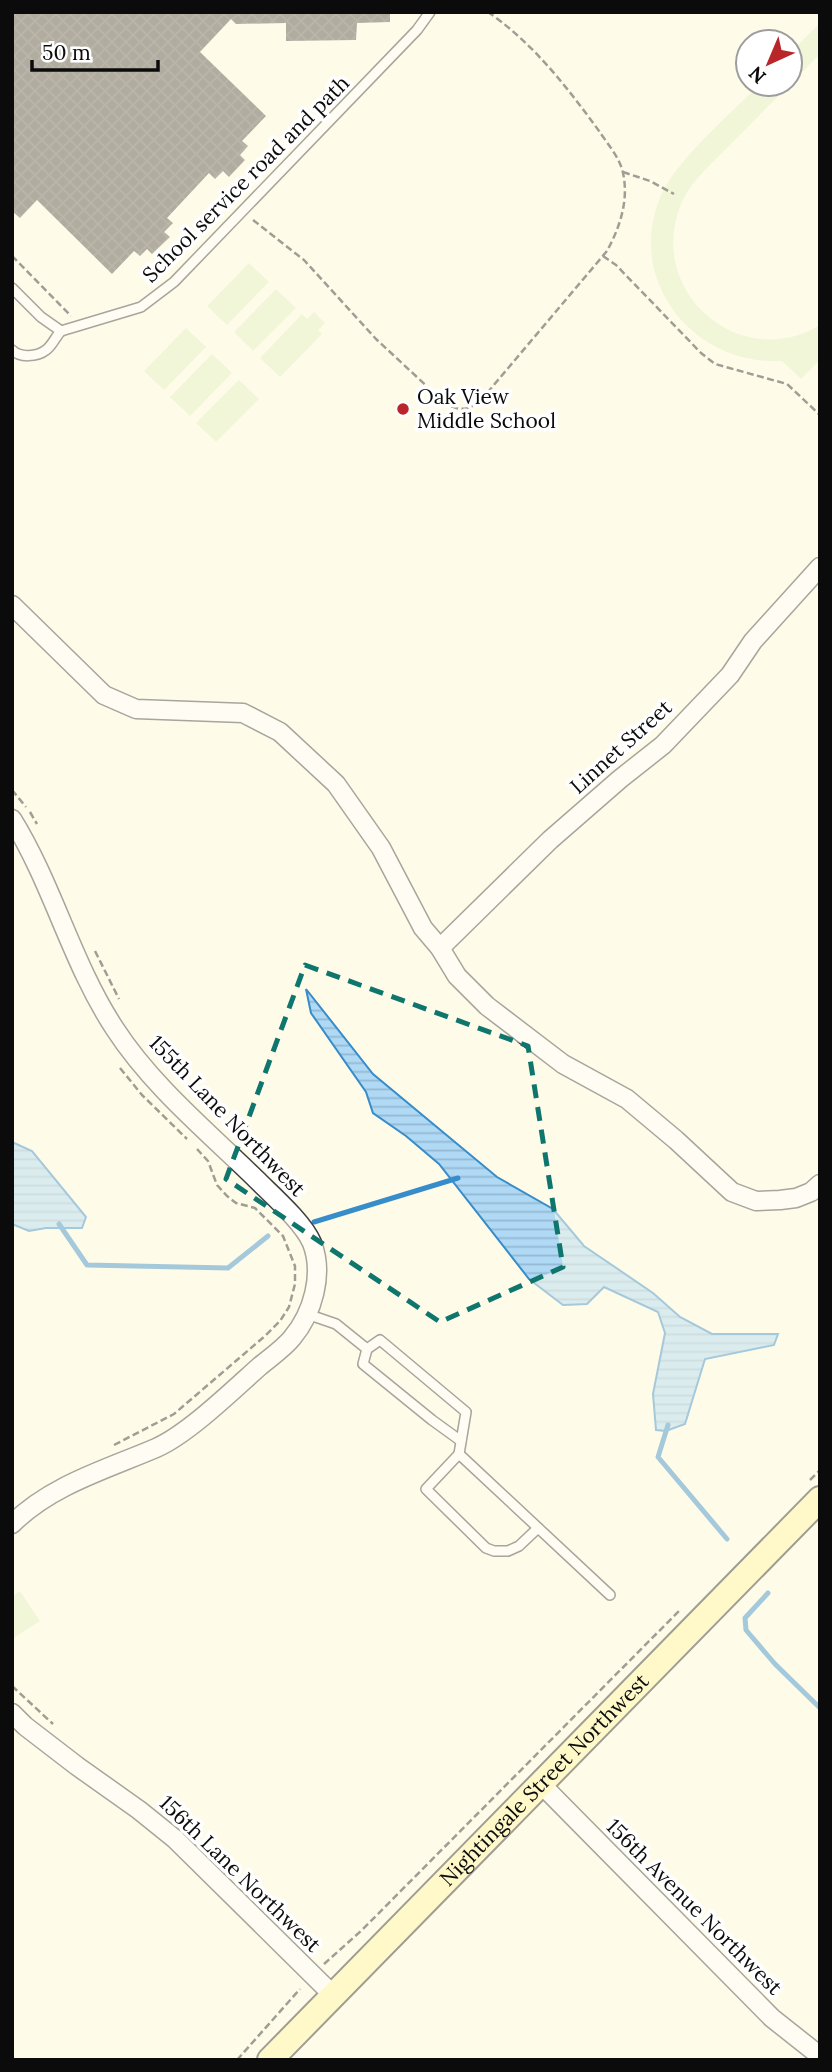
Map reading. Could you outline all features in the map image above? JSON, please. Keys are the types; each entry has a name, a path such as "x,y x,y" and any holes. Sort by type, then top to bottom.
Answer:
{"street":[{"name":"Linnet Street","path":"440,948 550,840 620,779 663,746 730,675 753,641 820,568"},
{"path":"12,605 104,695 136,709 243,713 280,732 337,784 381,848 423,928 440,948 457,976 487,1006 526,1038 563,1064 627,1099 732,1192 756,1201 774,1200 796,1198 811,1192 820,1184"},
{"name":"155th Lane Northwest","path":"12,819 87,978 115,1028 169,1094 291,1214 312,1243 317,1272 314,1294 307,1314"},
{"path":"12,1524 53,1492 158,1447 175,1437 292,1338 307,1314"},
{"name":"Nightingale Street Northwest","path":"270,2060 541,1784 814,1491"},
{"name":"156th Lane Northwest","path":"12,1713 76,1766 175,1839 333,1995"},
{"name":"156th Avenue Northwest","path":"541,1784 772,2018 814,2056"}],"lane":[{"name":"School service road and path","path":"61,331 141,307 174,282 417,30 430,12"},
{"path":"12,288 41,317 61,331 46,351 32,356 17,354 12,350"},
{"path":"307,1314 336,1324 367,1349"},
{"path":"461,1441 363,1364 367,1349 380,1340 466,1412 459,1454 426,1489 486,1548 508,1551 519,1546 538,1528"},
{"path":"459,1454 610,1595"}],"path":[{"path":"242,211 304,260 376,339 436,396 458,410 471,408 482,399 603,256 619,229 625,198 623,172 612,150 566,88 534,51 508,25 488,12"},
{"path":"623,172 650,181 674,194"},
{"path":"12,256 79,325"},
{"path":"603,256 616,265 701,353 715,364 787,384 820,415"},
{"path":"113,1445 174,1415 265,1336 289,1307 295,1284 295,1266 283,1236 255,1208 236,1203 217,1185 208,1161 142,1095 114,1058"},
{"path":"814,1491 820,1470"},
{"path":"326,1962 362,1930 680,1610"},
{"path":"237,2060 302,1987"}],"highlighted area":[{"path":"305,965 528,1046 563,1267 440,1322 226,1179"}],"green space":[{"path":"820,23 820,54 804,70 804,39"},
{"path":"745,98 776,98 689,189 680,207 673,239 677,268 689,295 708,316 732,331 760,339 790,337 820,325 820,360 801,379 782,361 749,359 719,348 694,332 673,310 659,283 652,254 653,223 663,191 681,164"},
{"path":"249,263 269,282 227,325 207,306"},
{"path":"276,289 296,308 253,351 234,332"},
{"path":"314,312 325,323 318,330 322,334 280,377 260,358 302,314 307,319"},
{"path":"186,328 206,347 164,390 144,371"},
{"path":"212,354 232,373 190,416 170,397"},
{"path":"239,380 259,399 216,442 196,423"},
{"path":"20,1591 40,1621 12,1639 12,1597"}],"water":[{"path":"306,989 373,1074 497,1177 553,1209 584,1246 653,1293 680,1317 712,1334 778,1334 774,1345 705,1359 685,1424 666,1431 656,1430 653,1394 665,1333 658,1312 604,1287 587,1304 563,1305 529,1279 439,1164 373,1113 366,1092 311,1013"},
{"path":"12,1142 32,1151 86,1217 82,1228 29,1231 12,1224"}],"building":[{"path":"12,12 390,12 390,22 357,23 356,40 286,41 286,23 236,24 231,19 200,52 266,116 242,141 248,146 240,155 245,160 229,177 223,171 215,179 209,173 167,218 173,223 164,232 170,237 152,254 147,249 140,256 134,251 112,274 37,200 20,218 12,211"}],"waterway":[{"path":"314,1222 458,1178"},
{"path":"59,1224 87,1265 228,1268 268,1236"},
{"path":"668,1425 658,1457 727,1539"},
{"path":"768,1593 745,1618 746,1630 775,1664 820,1708"}],"place":[{"name":"Oak View Middle School","path":"403,409"}]}
